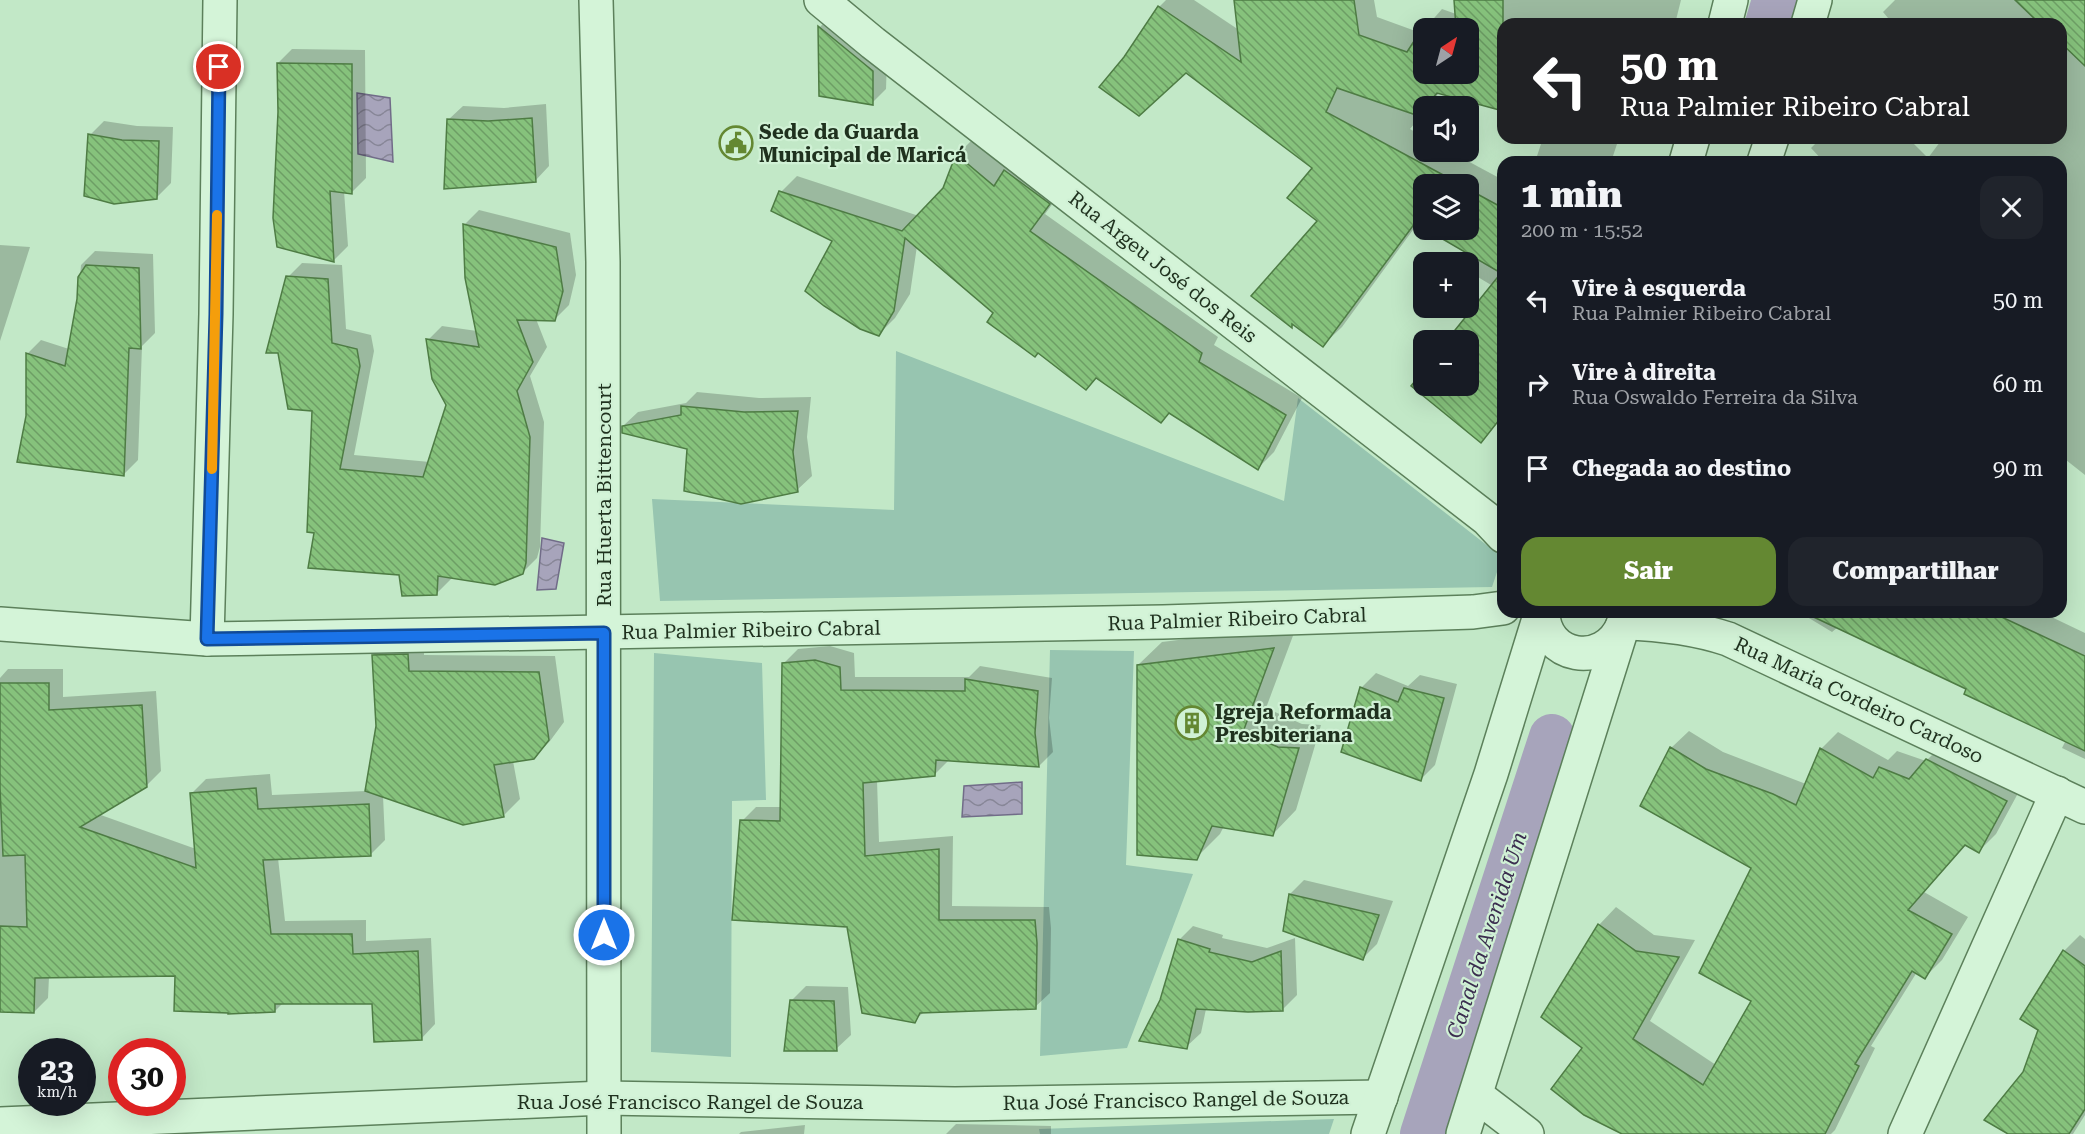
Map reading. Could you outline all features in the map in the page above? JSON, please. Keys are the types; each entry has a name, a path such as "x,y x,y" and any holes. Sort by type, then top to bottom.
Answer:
{"street":[{"path":"207,639 216,314 220,0"},
{"name":"Rua Huerta Bittencourt","path":"596,0 603,262 604,1134"},
{"name":"Rua Argeu José dos Reis","path":"821,0 873,43 1486,519 1497,530"},
{"path":"1726,18 1731,0"},
{"path":"1810,18 1815,0"},
{"name":"Rua Palmier Ribeiro Cabral","path":"0,624 207,639 1187,621 1473,612 1497,609"},
{"path":"1368,1134 1491,774 1540,618"},
{"path":"1544,618 1552,639 1562,648 1587,654 1611,645 1619,634 1625,618"},
{"path":"1463,1134 1625,618"},
{"name":"Rua Maria Cordeiro Cardoso","path":"1632,618 1647,623 1704,631 1728,639 2071,800"},
{"path":"1905,1134 2071,800"},
{"path":"1476,1095 1527,1134"},
{"name":"Rua José Francisco Rangel de Souza","path":"0,1124 604,1098 955,1104 1381,1097"}],"green space":[{"path":"896,351 1284,501 1298,398 1497,553 1497,572 1492,587 660,601 652,499 894,510"},
{"path":"1050,650 1134,651 1126,865 1193,874 1127,1048 1040,1056"},
{"path":"654,653 762,663 766,800 732,801 731,1057 651,1052"},
{"path":"1334,1119 1329,1134 1040,1134 1039,1129"}],"water":[{"path":"357,93 390,98 393,162 358,154"},
{"path":"542,538 564,543 556,589 537,590"},
{"path":"1022,782 1022,814 962,817 964,786"}],"building":[{"path":"1234,0 1354,0 1359,35 1407,52 1413,43 1413,84 1479,84 1479,18 1455,18 1454,0 1503,0 1503,18 1497,18 1497,109 1479,104 1479,96 1448,96 1437,93 1434,96 1413,96 1413,114 1337,88 1326,112 1413,159 1413,162 1419,162 1441,174 1413,174 1413,226 1323,347 1292,324 1292,328 1251,296 1317,221 1287,198 1312,168 1186,73 1139,116 1099,87 1124,57 1158,6 1241,62"},
{"path":"2015,0 2085,0 2085,66 2067,49 2067,18 2034,18"},
{"path":"818,26 873,71 873,105 819,96"},
{"path":"277,63 352,64 352,194 330,191 334,262 277,247 273,218 278,112"},
{"path":"532,118 536,182 444,189 447,119 488,121"},
{"path":"88,134 122,140 159,141 157,199 114,204 84,196"},
{"path":"956,154 994,186 1004,170 1050,204 1030,231 1202,353 1199,362 1286,415 1258,470 1169,413 1161,423 1096,378 1086,390 1038,353 1035,357 987,322 993,313 905,238 894,311 879,336 860,329 805,291 832,241 771,211 779,191 902,231 943,188"},
{"path":"1479,195 1497,205 1497,271 1479,260 1479,252 1465,252 1444,240 1479,240"},
{"path":"463,224 556,247 563,291 555,321 517,320 533,362 517,391 530,437 526,563 523,574 495,585 438,576 437,595 402,596 399,575 308,568 314,533 307,532 312,411 288,409 278,353 266,353 286,276 328,279 332,343 357,349 360,366 340,469 423,477 446,405 432,379 426,339 479,347 465,278"},
{"path":"86,265 139,268 141,349 129,348 124,476 17,462 26,416 26,353 65,366 77,299 78,277"},
{"path":"1497,278 1497,423 1481,443 1423,396 1479,396 1479,330 1455,330 1465,318 1479,318 1479,300"},
{"path":"681,406 744,412 798,411 793,452 798,492 741,504 684,491 687,449 622,433 622,426 681,415"},
{"path":"1816,618 2004,618 2085,656 2085,751 1964,694 1966,689"},
{"name":"Igreja Reformada Presbiteriana","path":"1274,648 1243,732 1278,747 1299,748 1273,836 1212,826 1197,860 1137,855 1137,665"},
{"path":"408,654 409,671 539,672 549,740 534,759 494,765 504,817 463,825 365,791 376,726 372,655"},
{"path":"815,660 840,667 841,690 965,691 965,679 1038,691 1035,733 1039,767 936,760 935,776 863,783 865,856 939,849 939,920 1035,920 1036,1009 920,1013 915,1023 862,1013 847,927 732,920 740,820 780,821 782,663"},
{"path":"0,683 49,683 49,710 142,705 147,787 80,827 196,868 190,793 256,788 258,809 369,804 371,856 263,860 271,934 352,934 353,954 418,951 422,1040 374,1042 372,1004 275,1004 275,1012 228,1014 174,1011 175,976 35,978 34,1013 0,1012 0,926 27,927 25,855 3,856 0,788"},
{"path":"1360,687 1398,702 1404,688 1444,698 1421,781 1341,752"},
{"path":"1670,747 1706,769 1796,805 1820,748 1873,778 1879,767 1909,779 1926,759 2007,801 1979,853 1965,845 1908,910 1952,934 1925,979 1912,971 1855,1064 1859,1066 1825,1134 1622,1134 1584,1115 1551,1089 1582,1048 1541,1017 1598,924 1636,951 1679,957 1633,1039 1703,1085 1751,1001 1699,973 1751,868 1640,806"},
{"path":"1289,894 1379,915 1363,960 1283,931"},
{"path":"1178,939 1210,949 1209,952 1252,962 1281,951 1283,1011 1248,1012 1196,1009 1187,1049 1139,1041 1160,1000"},
{"path":"2063,950 2085,966 2085,1109 2069,1134 2008,1134 1984,1120 2023,1072 2038,1030 2020,1019"},
{"path":"790,1000 834,1001 837,1051 784,1051"}],"waterway":[{"name":"Canal da Avenida Um","path":"1770,18 1775,0"},
{"name":"Canal da Avenida Um","path":"1423,1134 1552,737"}],"slow traffic":[{"path":"212,469 217,215"}],"place":[{"name":"Sede da Guarda Municipal de Maricá","path":"736,143"},
{"name":"Igreja Reformada Presbiteriana","path":"1192,723"}],"route":[{"path":"219,67 216,314 207,639 604,633 604,935"}]}
